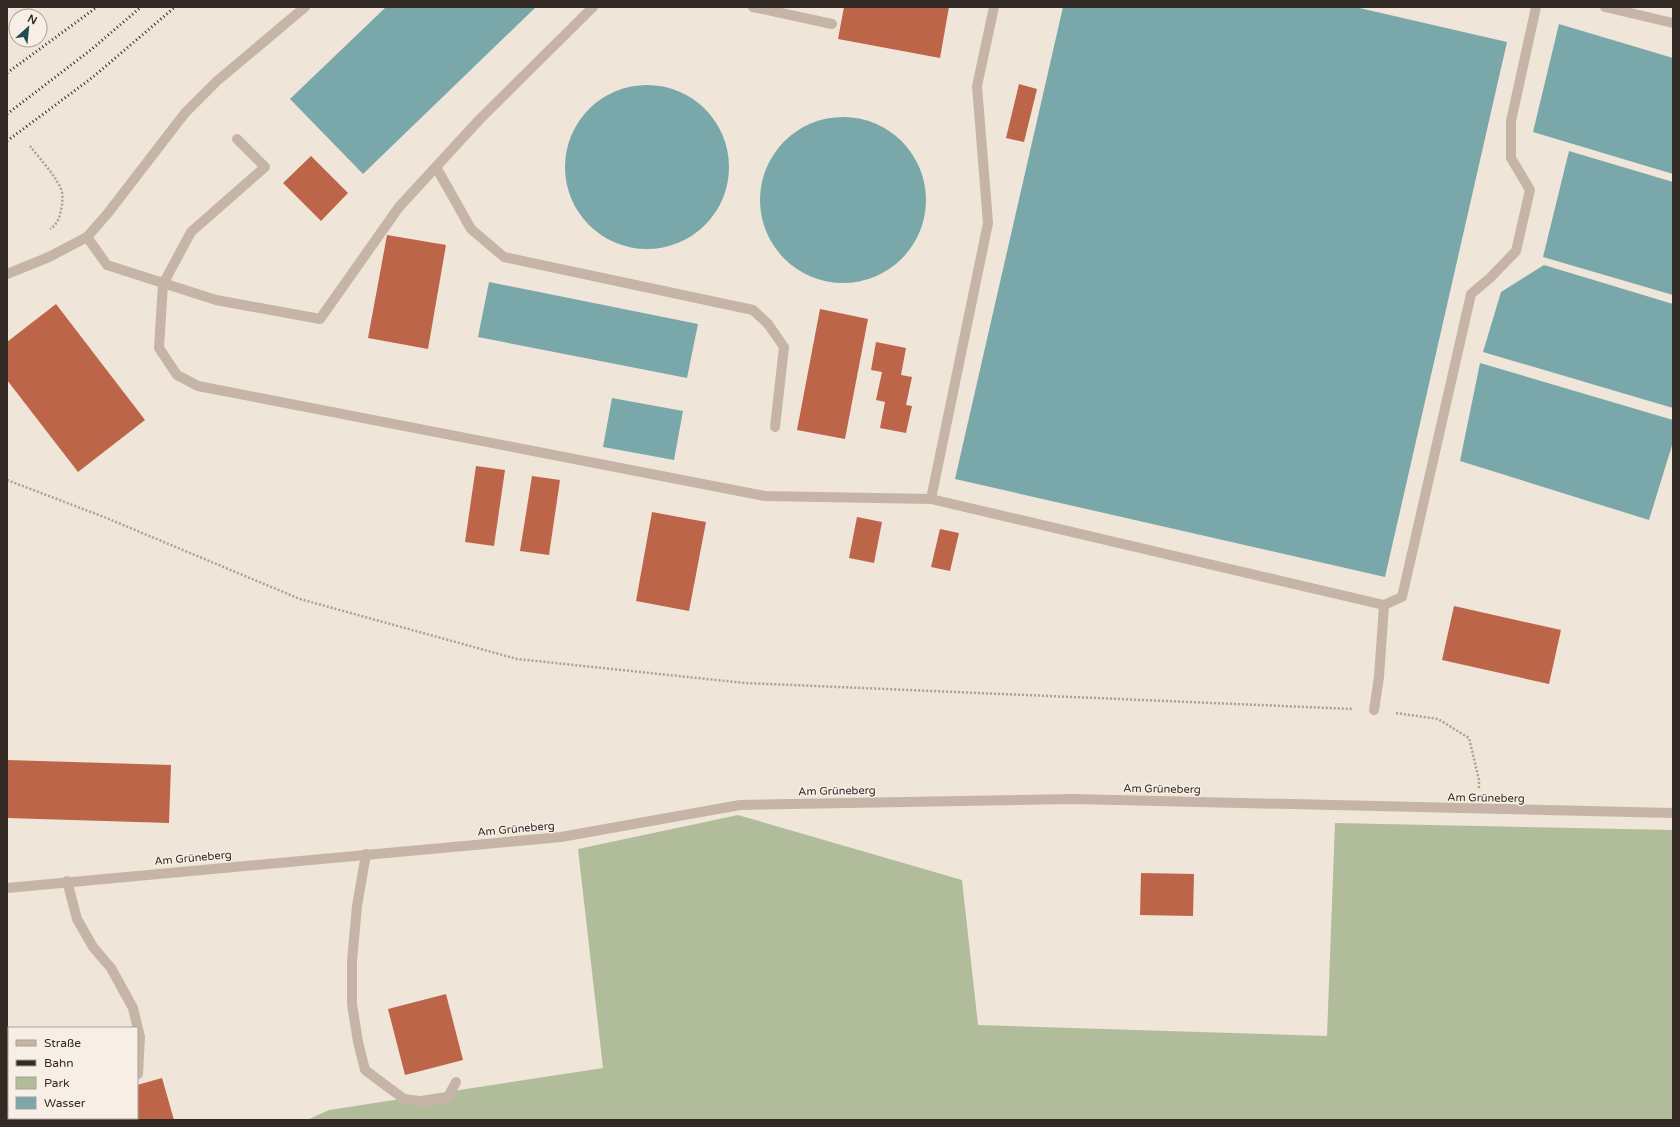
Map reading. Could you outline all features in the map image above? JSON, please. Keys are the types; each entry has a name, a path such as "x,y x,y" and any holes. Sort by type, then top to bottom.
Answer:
{"street":[{"path":"7,274 49,257 87,237 108,213 185,113 217,81 305,7"},
{"path":"87,237 107,265 216,300 320,319 399,207 480,119 593,7"},
{"path":"753,7 832,24"},
{"path":"931,498 988,223 977,86 994,7"},
{"path":"237,139 265,167 191,232 163,284 159,348 177,375 198,386 765,496 931,498 1384,605 1402,597 1470,294 1490,278 1516,251 1530,190 1511,158 1511,121 1536,7"},
{"path":"1605,7 1673,23"},
{"path":"436,167 471,229 504,257 753,310 768,324 784,347 775,427"},
{"path":"1374,710 1379,677 1384,605"},
{"name":"Am Grüneberg","path":"7,888 67,881 561,837 740,805 1073,799 1480,810 1673,813"},
{"path":"366,854 357,906 352,961 352,1004 358,1042 365,1070 404,1099 427,1102 448,1097 456,1082"},
{"path":"67,881 77,919 94,947 111,968 133,1008 138,1027"},
{"path":"138,1029 140,1037 138,1074"}],"path":[{"path":"30,146 54,177 62,192 62,206 59,218 54,227 48,230"},
{"path":"7,480 104,517 300,599 517,659 745,683 1374,710 1438,719 1469,738 1479,780 1480,810"}],"green space":[{"path":"738,815 962,880 978,1025 1327,1036 1335,823 1673,830 1673,1120 307,1120 329,1110 603,1068 578,849"}],"water":[{"path":"386,7 536,7 363,174 290,99"},
{"path":"1063,7 1355,7 1507,42 1385,577 955,479"},
{"path":"1559,24 1673,58 1673,174 1533,132"},
{"path":"647,85 678,91 705,109 723,136 729,167 723,198 705,225 678,243 647,249 616,243 589,225 571,198 565,167 571,136 589,109 616,91"},
{"path":"843,117 867,121 882,127 895,136 907,148 916,161 922,176 926,200 922,224 916,239 907,252 895,264 882,273 867,279 843,283 819,279 804,273 791,264 779,252 770,239 764,224 760,200 764,176 770,161 779,148 791,136 804,127 819,121"},
{"path":"1569,151 1673,182 1673,295 1543,257"},
{"path":"1544,265 1673,304 1673,408 1483,352 1501,292"},
{"path":"489,282 698,324 687,378 478,337"},
{"path":"1480,363 1673,420 1673,442 1649,520 1460,461"},
{"path":"612,398 683,411 674,460 603,447"}],"building":[{"path":"844,7 949,7 940,58 838,39"},
{"path":"1019,84 1037,89 1024,142 1006,138"},
{"path":"311,156 348,193 321,221 283,183"},
{"path":"387,235 446,245 428,349 368,338"},
{"path":"56,304 145,420 78,472 7,380 7,342"},
{"path":"820,309 868,319 845,439 797,430"},
{"path":"876,342 906,348 901,375 912,377 906,405 912,406 906,433 880,428 885,402 876,400 882,372 871,370"},
{"path":"476,466 505,470 494,546 465,542"},
{"path":"532,476 560,480 549,555 520,551"},
{"path":"652,512 706,522 689,611 636,601"},
{"path":"857,517 882,522 874,563 849,558"},
{"path":"940,529 959,533 950,571 931,567"},
{"path":"1454,606 1561,630 1549,684 1442,660"},
{"path":"7,760 171,765 169,823 7,818"},
{"path":"1141,873 1194,874 1193,916 1140,915"},
{"path":"446,994 463,1060 405,1075 388,1009"},
{"path":"162,1078 174,1120 107,1120 138,1119 138,1085"}],"railway":[{"path":"7,73 97,7"},
{"path":"7,114 92,49 141,7"},
{"path":"7,141 93,77 175,7"}]}
